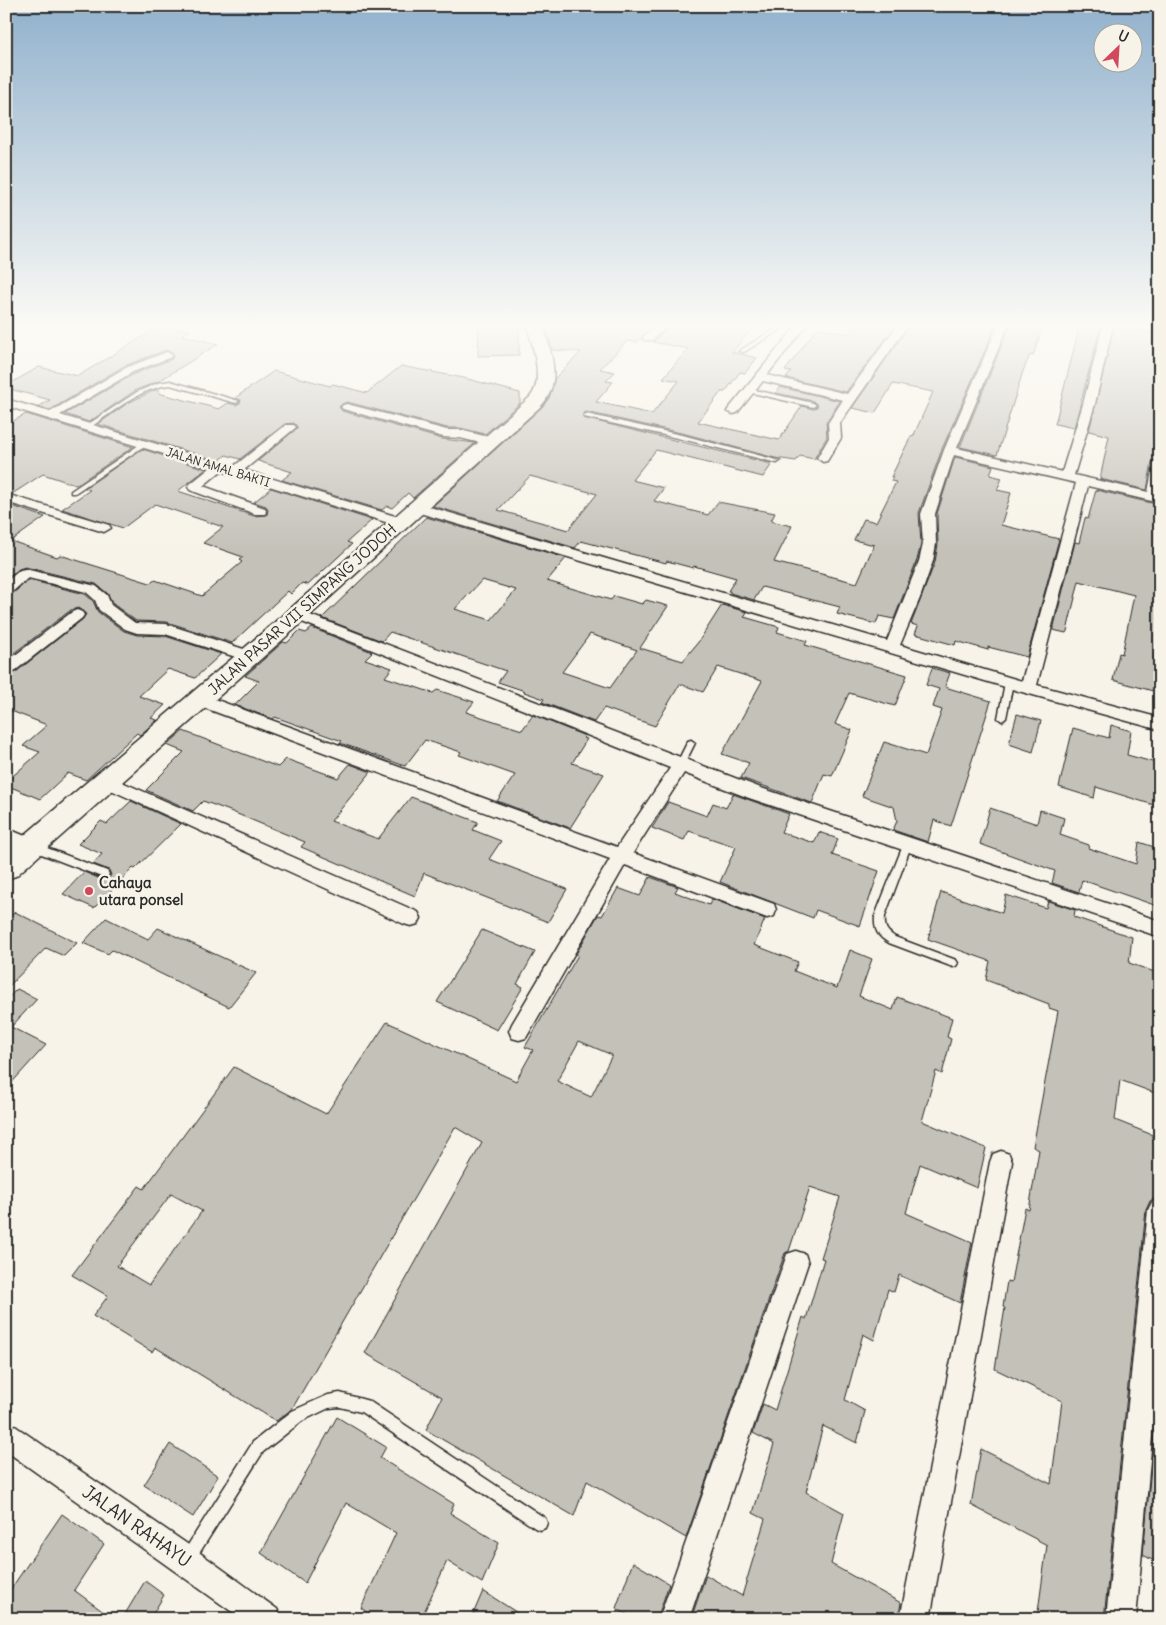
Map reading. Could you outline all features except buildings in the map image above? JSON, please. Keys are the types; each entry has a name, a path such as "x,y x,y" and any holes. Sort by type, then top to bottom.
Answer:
{"main road":[{"name":"JALAN PASAR VII SIMPANG JODOH","path":"6,868 297,615 400,522 536,405 538,401"}],"street":[{"path":"52,415 76,401"},
{"path":"733,411 742,401"},
{"path":"824,458 835,438 834,423 848,401"},
{"path":"892,647 924,568 930,540 926,521 950,450 971,401"},
{"path":"1067,476 1090,401"},
{"name":"JALAN AMAL BAKTI","path":"8,404 52,415 400,522"},
{"path":"347,407 447,434 460,434 492,442"},
{"path":"234,472 290,427"},
{"path":"950,450 1156,498 1160,462"},
{"path":"219,467 194,487 260,511"},
{"path":"1028,688 1083,480"},
{"path":"6,498 104,528"},
{"path":"418,508 1010,683 1160,724"},
{"path":"6,568 90,589 102,598 104,607 130,626 166,629 248,656"},
{"path":"6,590 25,572"},
{"path":"6,670 77,615"},
{"path":"297,615 756,793 1160,929"},
{"path":"200,700 767,910"},
{"path":"518,1031 621,856 680,765"},
{"path":"106,780 411,918"},
{"path":"6,835 32,846"},
{"path":"915,1619 1001,1162"},
{"path":"1121,1619 1160,1210"},
{"path":"674,1619 796,1264"},
{"name":"JALAN RAHAYU","path":"6,1435 186,1560 267,1619"}],"lane":[{"path":"87,427 128,401"},
{"path":"795,401 814,405"},
{"path":"586,416 686,438 777,461"},
{"path":"72,492 144,444"},
{"path":"1002,718 1010,683"},
{"path":"680,765 691,743"},
{"path":"908,843 880,916 878,927 885,936 897,942 954,962"},
{"path":"32,846 104,874"},
{"path":"186,1560 258,1447 297,1416 328,1402 340,1400 364,1406 540,1523"}],"place":[{"name":"Cahaya utara ponsel","path":"89,891"}]}
